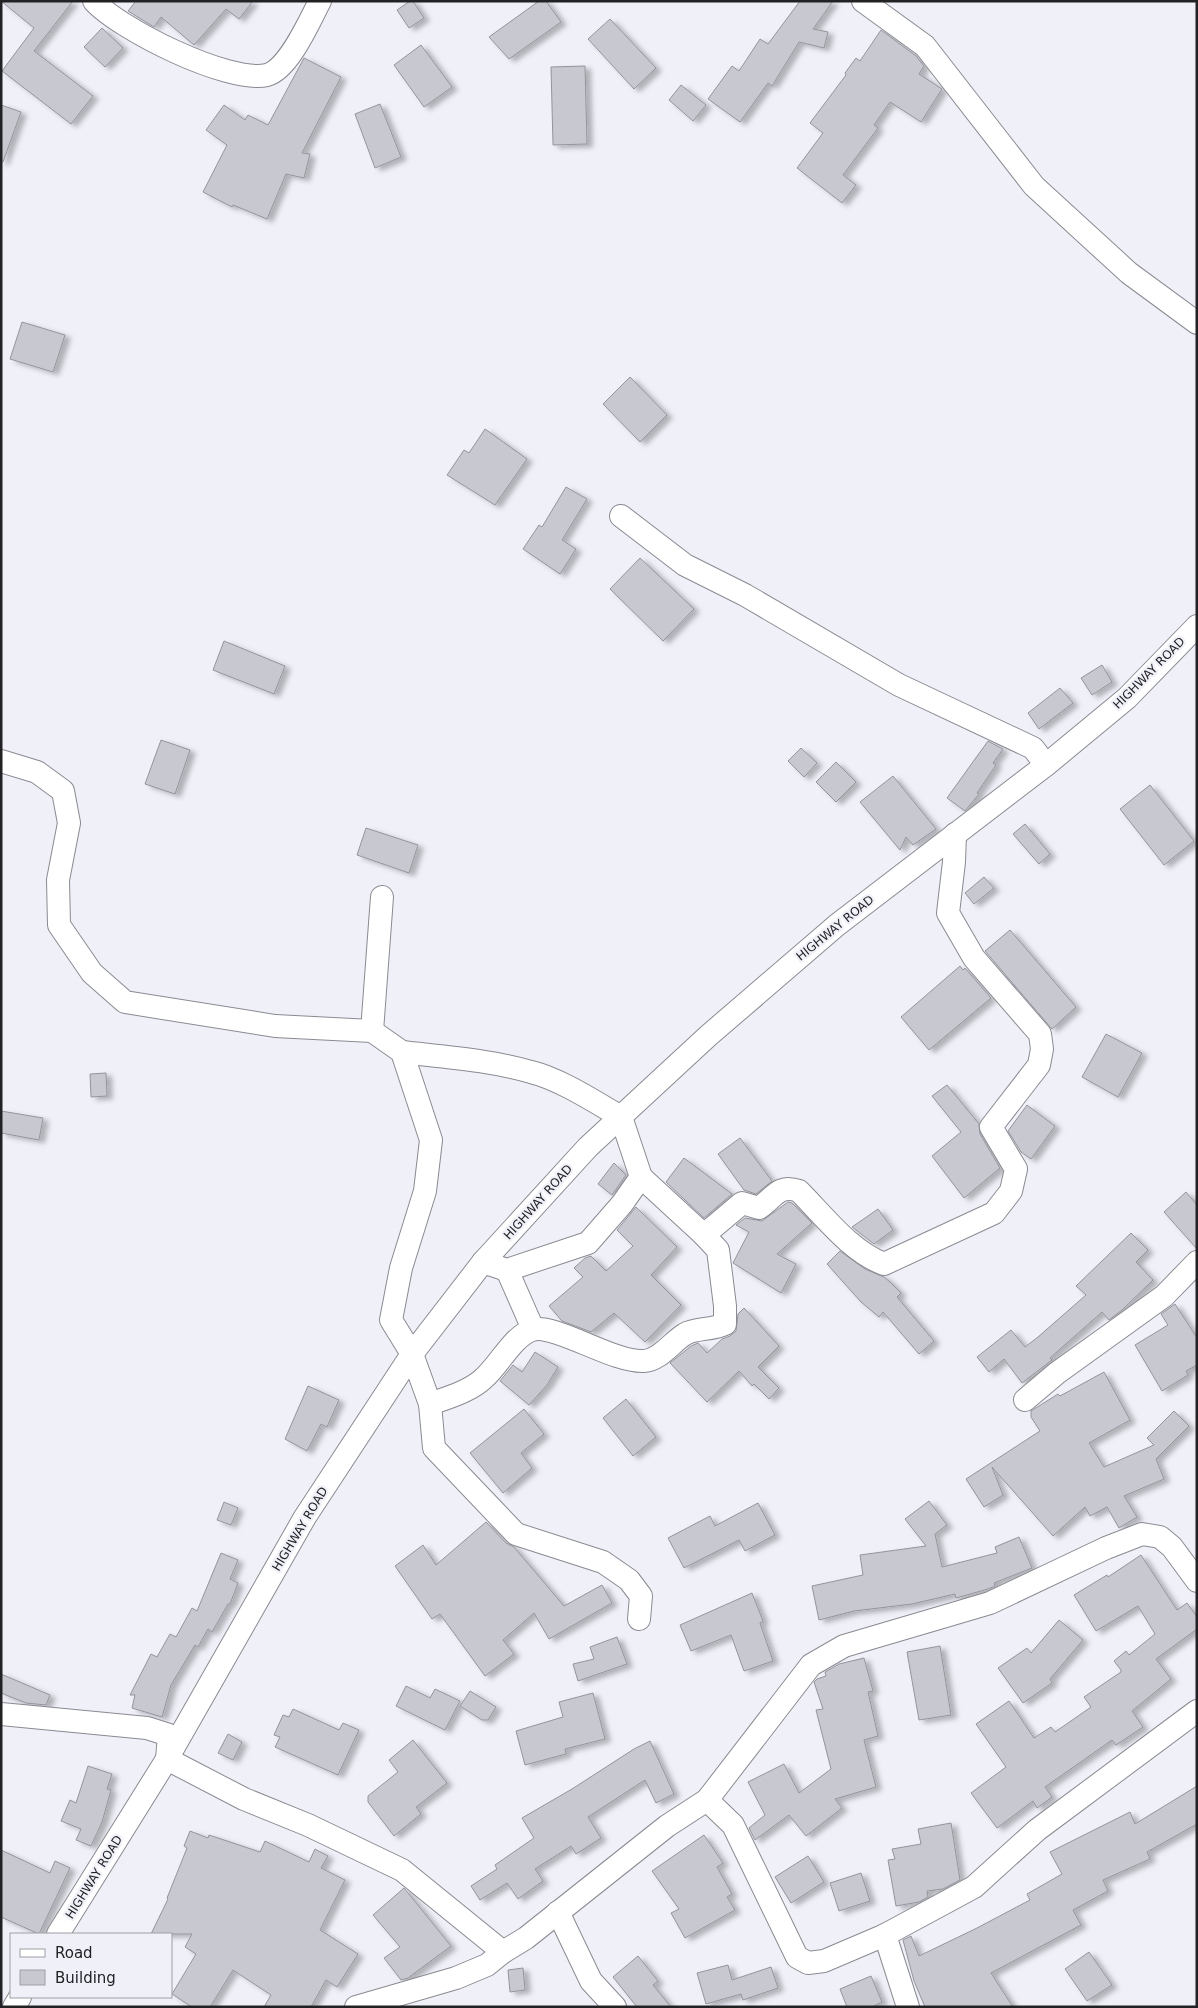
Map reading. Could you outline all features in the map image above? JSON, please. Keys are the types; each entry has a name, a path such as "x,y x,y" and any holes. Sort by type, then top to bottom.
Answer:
{"street":[{"path":"94,1 103,11 143,37 213,67 246,74 267,74 282,64 299,40 320,1"},
{"path":"863,1 925,46 1034,186 1129,273 1197,323"},
{"path":"621,516 685,565 745,595 899,685 1033,748 1046,765"},
{"name":"HIGHWAY ROAD","path":"59,1933 166,1759 305,1518 412,1354 482,1262 588,1147 708,1036 837,925 1046,765 1127,698 1197,626"},
{"path":"1,761 37,772 63,791 69,823 58,880 59,925 92,973 125,1002 275,1026 372,1031 402,1052 461,1058 532,1072 588,1097 621,1117 641,1177 718,1250 726,1306 725,1324 718,1328 686,1333 663,1352 646,1361 623,1359 548,1330 533,1329 520,1338 484,1379 449,1397 430,1404"},
{"path":"704,1235 742,1203 759,1208 780,1189 790,1188 799,1191 870,1258 884,1264 994,1213 1011,1190 1016,1169 991,1127 1039,1065 1042,1049 1040,1034 974,958 948,913 955,834"},
{"path":"372,1031 382,897"},
{"path":"402,1052 431,1140 425,1191 401,1268 391,1320 412,1354 430,1404 434,1448 469,1487 516,1534 604,1562 629,1580 641,1596 639,1619"},
{"path":"482,1262 507,1270 588,1243 622,1204 641,1177"},
{"path":"1025,1400 1057,1373 1164,1296 1197,1262"},
{"path":"507,1270 533,1329"},
{"path":"356,2007 456,1978 487,1964 502,1952 526,1938 667,1826 707,1800 811,1664 844,1646 990,1603 1106,1548 1142,1534 1160,1537 1172,1547 1197,1581"},
{"path":"707,1800 734,1825 797,1957 808,1963 824,1961 885,1935 974,1887 1037,1830 1197,1711"},
{"path":"1,1714 147,1728 169,1736 166,1759 244,1799 308,1825 402,1870 502,1952"},
{"path":"558,1912 591,1981 615,2007"},
{"path":"885,1935 908,2007"}],"building":[{"path":"1,1 73,1 34,51 93,96 71,124 2,71 34,28"},
{"path":"136,1 253,1 239,19 226,9 194,45 161,17 154,27 128,11"},
{"path":"413,1 424,18 409,28 397,10"},
{"path":"539,1 546,1 561,22 509,59 489,37"},
{"path":"800,1 833,1 813,29 828,32 824,48 799,42 772,86 768,83 740,122 708,99 732,66 739,71 760,39 768,44"},
{"path":"610,19 656,68 634,89 588,39"},
{"path":"102,28 123,48 105,67 84,47"},
{"path":"881,30 916,56 924,66 919,74 942,89 921,122 890,102 874,125 878,128 843,175 856,185 842,203 797,168 823,133 810,123 846,75 845,73 856,58 860,61"},
{"path":"421,45 452,87 424,107 394,65"},
{"path":"304,58 341,77 302,153 310,154 304,178 286,174 267,219 233,205 232,207 203,192 227,145 206,130 224,105 245,120 248,115 268,125"},
{"path":"585,66 587,144 553,145 551,67"},
{"path":"681,85 706,105 693,121 669,100"},
{"path":"380,104 401,157 375,168 355,114"},
{"path":"1,105 21,112 3,162 1,162"},
{"path":"22,322 65,335 53,372 10,359"},
{"path":"630,377 667,415 640,442 603,404"},
{"path":"485,429 527,459 495,505 447,475 464,450 469,453"},
{"path":"566,487 587,499 562,540 576,549 560,574 523,549 539,525 542,527"},
{"path":"640,558 694,609 663,641 610,589"},
{"path":"224,641 285,666 274,694 213,670"},
{"path":"1102,665 1112,682 1092,695 1081,678"},
{"path":"1060,688 1073,703 1039,729 1028,713"},
{"path":"161,740 190,750 175,794 145,784"},
{"path":"988,741 1003,749 993,763 996,765 977,793 979,794 965,811 947,798"},
{"path":"801,748 817,763 804,777 788,761"},
{"path":"836,762 856,782 836,802 816,782"},
{"path":"893,776 936,829 913,845 906,837 900,850 860,802"},
{"path":"1150,785 1194,841 1164,865 1120,809"},
{"path":"1025,824 1050,854 1039,864 1013,834"},
{"path":"366,828 418,845 409,873 357,855"},
{"path":"984,877 994,888 974,904 965,893"},
{"path":"1010,930 1076,1007 1052,1029 985,951"},
{"path":"960,966 963,970 965,968 991,998 929,1050 901,1017"},
{"path":"1106,1034 1142,1053 1118,1097 1082,1077"},
{"path":"106,1073 107,1096 91,1097 90,1074"},
{"path":"947,1085 979,1124 980,1134 1000,1168 964,1198 932,1156 961,1132 932,1096"},
{"path":"1027,1105 1055,1126 1031,1159 1021,1152 1008,1131"},
{"path":"1,1111 43,1118 39,1140 1,1133"},
{"path":"740,1138 772,1181 756,1194 744,1190 718,1154"},
{"path":"684,1158 732,1194 704,1218 666,1182"},
{"path":"614,1163 626,1175 612,1195 598,1184"},
{"path":"1186,1192 1197,1205 1197,1249 1164,1212"},
{"path":"788,1202 792,1203 812,1223 777,1254 796,1264 781,1293 733,1263 749,1232 736,1225 745,1218 762,1221"},
{"path":"636,1207 677,1247 651,1275 681,1305 645,1342 614,1313 591,1332 562,1321 549,1306 583,1277 574,1268 585,1258 591,1256 606,1271 633,1246 617,1230"},
{"path":"878,1209 893,1230 874,1244 852,1227"},
{"path":"1131,1233 1148,1250 1136,1262 1153,1280 1109,1320 1102,1312 1050,1358 1052,1360 1022,1383 1004,1359 989,1372 977,1357 1011,1330 1025,1347 1038,1337 1086,1295 1076,1286"},
{"path":"840,1251 865,1269 884,1277 890,1282 901,1293 897,1297 934,1341 919,1354 883,1312 879,1317 861,1302 827,1264"},
{"path":"1175,1304 1197,1338 1197,1365 1186,1371 1188,1375 1162,1391 1135,1345 1168,1325 1161,1314"},
{"path":"744,1308 779,1346 758,1367 779,1388 769,1399 754,1384 752,1386 739,1371 707,1402 670,1363 691,1346 698,1343 707,1353 722,1339 730,1336 736,1331 738,1314"},
{"path":"535,1352 558,1367 547,1385 529,1405 500,1381 513,1365 522,1372"},
{"path":"1104,1372 1130,1420 1089,1443 1104,1467 1154,1445 1147,1438 1174,1411 1189,1426 1156,1459 1164,1479 1124,1496 1137,1517 1119,1528 1107,1507 1090,1516 1085,1507 1053,1536 992,1467 1003,1495 984,1507 966,1479 1040,1431 1031,1417 1031,1411 1058,1394 1060,1396"},
{"path":"308,1386 339,1400 327,1427 321,1424 307,1451 285,1439"},
{"path":"626,1399 656,1437 633,1456 603,1418"},
{"path":"524,1409 544,1434 521,1453 532,1468 503,1493 470,1453"},
{"path":"929,1501 947,1525 935,1534 942,1567 997,1553 995,1547 1019,1537 1032,1568 994,1583 995,1586 988,1589 956,1598 955,1594 912,1604 854,1611 819,1620 812,1586 863,1575 860,1555 926,1546 905,1519"},
{"path":"224,1502 238,1508 231,1525 217,1520"},
{"path":"758,1503 775,1535 745,1551 739,1540 684,1568 668,1538 710,1516 715,1526"},
{"path":"486,1522 506,1543 514,1547 564,1606 602,1585 612,1603 549,1639 534,1613 503,1640 514,1654 485,1676 440,1614 432,1619 395,1566 423,1545 436,1565"},
{"path":"221,1553 238,1560 230,1579 238,1583 230,1604 228,1604 212,1632 208,1629 198,1647 195,1645 171,1685 162,1717 132,1708 135,1695 130,1695 151,1654 157,1657 170,1634 176,1637 192,1608 197,1611"},
{"path":"1141,1555 1177,1610 1187,1603 1197,1617 1197,1629 1156,1659 1171,1679 1132,1711 1143,1727 1116,1745 1112,1740 1045,1787 1052,1797 1037,1808 1033,1801 997,1828 971,1793 1006,1767 976,1724 1009,1701 1034,1738 1051,1727 1055,1732 1091,1707 1084,1697 1121,1672 1114,1661 1126,1651 1129,1655 1155,1634 1138,1606 1096,1631 1074,1595 1107,1575 1108,1577"},
{"path":"752,1593 763,1621 760,1623 773,1661 744,1671 731,1635 691,1651 680,1625"},
{"path":"1059,1620 1083,1640 1050,1679 1052,1683 1023,1703 998,1668 1027,1648 1031,1653"},
{"path":"617,1637 627,1664 578,1681 573,1664 594,1659 590,1647"},
{"path":"940,1646 951,1715 919,1720 907,1652"},
{"path":"864,1658 873,1691 868,1692 878,1736 864,1740 876,1787 835,1799 842,1808 806,1836 789,1815 755,1840 749,1828 765,1815 748,1782 784,1764 799,1793 831,1769 816,1710 823,1709 814,1682 826,1676 825,1672 839,1664"},
{"path":"1,1674 50,1695 46,1705 26,1703 1,1693"},
{"path":"406,1686 430,1698 435,1689 460,1701 445,1730 396,1706"},
{"path":"470,1691 496,1707 488,1720 482,1720 460,1706"},
{"path":"593,1693 605,1739 565,1749 566,1754 525,1765 516,1731 563,1717 559,1702"},
{"path":"293,1709 339,1730 343,1723 359,1730 338,1775 275,1747 280,1737 274,1735 283,1715 289,1717"},
{"path":"228,1734 242,1742 233,1760 218,1753"},
{"path":"413,1740 447,1783 416,1807 421,1814 394,1836 368,1802 368,1796 398,1772 389,1760"},
{"path":"650,1741 674,1794 656,1803 645,1780 588,1817 601,1838 576,1854 571,1846 535,1869 543,1881 518,1899 507,1883 480,1900 471,1886 497,1869 495,1865 534,1838 522,1818"},
{"path":"88,1766 112,1774 107,1789 111,1790 102,1822 91,1846 76,1840 81,1829 61,1821 70,1800 76,1803"},
{"path":"1197,1786 1197,1824 1147,1852 1150,1859 1103,1880 1108,1891 1073,1910 1081,1925 991,1973 1013,2007 925,2007 914,1981 903,1940 911,1936 919,1956 977,1928 1030,1900 1027,1894 1062,1874 1050,1852 1130,1812 1135,1824"},
{"path":"951,1823 960,1880 943,1889 927,1891 928,1897 919,1902 896,1906 888,1860 895,1859 892,1849 921,1844 918,1829"},
{"path":"190,1831 208,1838 209,1835 260,1852 265,1841 309,1862 315,1849 328,1856 321,1868 345,1880 320,1930 358,1954 337,1987 326,1980 311,2007 264,2007 271,1995 233,1970 210,2007 192,2007 172,1994 196,1954 185,1947 192,1934 151,1933 168,1899 187,1848 184,1846"},
{"path":"704,1835 723,1863 717,1867 732,1894 727,1897 735,1910 685,1938 671,1913 679,1909 652,1871"},
{"path":"1,1850 50,1873 55,1861 70,1868 39,1933 1,1917"},
{"path":"808,1856 824,1882 791,1903 775,1877"},
{"path":"861,1873 870,1901 839,1911 830,1883"},
{"path":"404,1888 451,1946 408,1978 401,1980 384,1958 400,1947 373,1915"},
{"path":"1089,1952 1112,1985 1087,2001 1065,1969"},
{"path":"638,1956 658,1981 653,1985 671,2007 637,2007 613,1977"},
{"path":"728,1965 732,1980 771,1967 778,1988 743,2000 741,1994 706,2004 697,1973"},
{"path":"523,1968 525,1990 510,1992 508,1970"},
{"path":"871,1976 882,2002 872,2007 847,2007 840,1989"}]}
